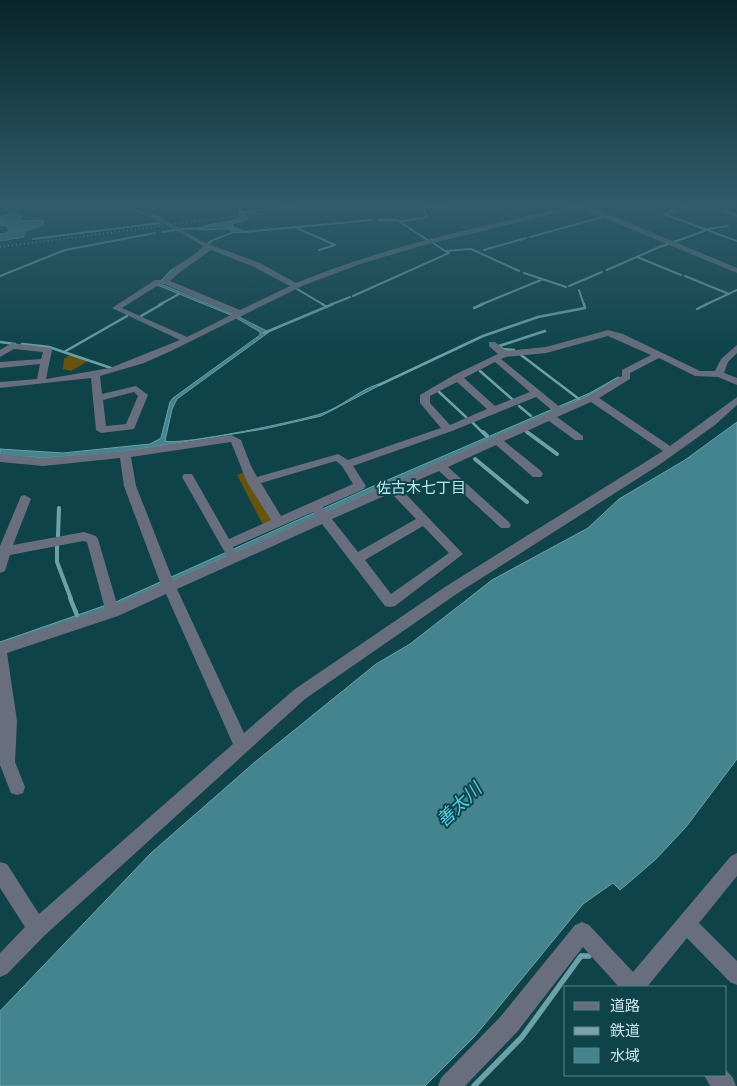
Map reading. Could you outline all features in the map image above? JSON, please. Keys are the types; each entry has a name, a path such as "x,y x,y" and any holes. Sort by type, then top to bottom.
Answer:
{"street":[{"path":"187,340 116,308 162,282 195,256"},
{"path":"234,256 257,264 297,286"},
{"path":"0,385 41,382 95,374 126,366 187,340 297,286 379,256"},
{"path":"701,256 737,271"},
{"path":"162,282 238,316"},
{"path":"448,428 425,403 425,395 500,356 546,350 608,333 620,336 698,374 719,374 737,382"},
{"path":"492,344 500,356 579,438"},
{"path":"0,354 12,346 48,350 41,382"},
{"path":"719,374 724,361 737,348"},
{"path":"0,649 111,608 229,552 321,512 393,488 556,412 592,398 627,377 625,372 658,355"},
{"path":"0,365 46,361"},
{"path":"95,374 101,430 130,427 143,395 136,389 99,398"},
{"path":"457,378 494,410"},
{"path":"346,464 448,428 536,393"},
{"path":"592,398 670,451"},
{"path":"0,967 37,929 300,694 361,652 670,451 711,423 737,400"},
{"path":"0,458 43,462 125,454 231,438 236,440 253,482 278,522"},
{"path":"497,441 537,474"},
{"path":"125,454 130,486 167,583 242,746"},
{"path":"229,552 278,522 321,512 360,486 346,464 338,457 253,482"},
{"path":"440,466 505,526"},
{"path":"188,477 229,552"},
{"path":"321,512 390,602 457,554 393,488"},
{"path":"0,568 2,552 25,499"},
{"path":"357,559 424,520"},
{"path":"2,552 84,536 92,539 111,608"},
{"path":"0,654 2,682 9,721 7,762 17,787"},
{"path":"635,986 686,924 735,870"},
{"path":"0,871 37,929"},
{"path":"686,924 737,975"},
{"path":"449,1086 509,1024 582,932 633,986"}],"shaded area":[{"path":"70,355 88,361 71,371 63,369 64,359"},
{"path":"245,472 276,522 264,527 237,475"}],"water":[{"path":"194,256 197,256 173,271 161,284 235,315 269,332 177,399 172,409 165,441 175,442 217,436 314,416 333,409 370,387 384,383 321,416 264,429 121,452 44,458 0,455 0,449 63,453 150,444 161,438 170,402 173,398 260,335 260,332 233,316 157,285 170,271"},
{"path":"618,377 620,378 586,397 105,610 0,646 0,642 118,601 369,488 590,393"},
{"name":"善太川","path":"737,422 737,759 686,827 655,860 620,890 613,883 583,904 475,1036 425,1086 0,1086 0,1011 151,853 255,762 376,664 410,644 492,580 588,528 619,499 685,460"}],"waterway":[{"path":"0,276 51,256"},
{"path":"353,296 443,256"},
{"path":"486,256 519,271"},
{"path":"607,270 640,256"},
{"path":"637,257 681,275"},
{"path":"569,286 602,272"},
{"path":"524,273 566,287"},
{"path":"685,276 729,294"},
{"path":"480,305 541,280"},
{"path":"297,289 324,305"},
{"path":"579,290 584,305"},
{"path":"729,294 737,290"},
{"path":"159,305 179,294"},
{"path":"705,305 729,294"},
{"path":"330,305 350,297"},
{"path":"141,316 162,304"},
{"path":"322,304 327,307"},
{"path":"327,307 333,304"},
{"path":"474,308 483,304"},
{"path":"379,385 483,336 538,317 585,308 584,304"},
{"path":"697,309 705,305"},
{"path":"264,333 327,307"},
{"path":"64,352 127,316"},
{"path":"514,350 503,349 499,346 545,331"},
{"path":"0,342 15,344"},
{"path":"22,344 49,347 111,368"},
{"path":"521,355 579,399"},
{"path":"480,371 512,399"},
{"path":"438,391 466,417"},
{"path":"519,406 531,416"},
{"path":"473,423 484,434"},
{"path":"483,432 487,436"},
{"path":"529,434 527,432 557,454"},
{"path":"475,459 527,502"},
{"path":"58,536 59,508"},
{"path":"57,545 57,562 71,599"},
{"path":"70,598 77,615"},
{"path":"474,1086 522,1037 581,956 589,956"}],"district":[{"name":"佐古木七丁目","path":"421,488"}]}
